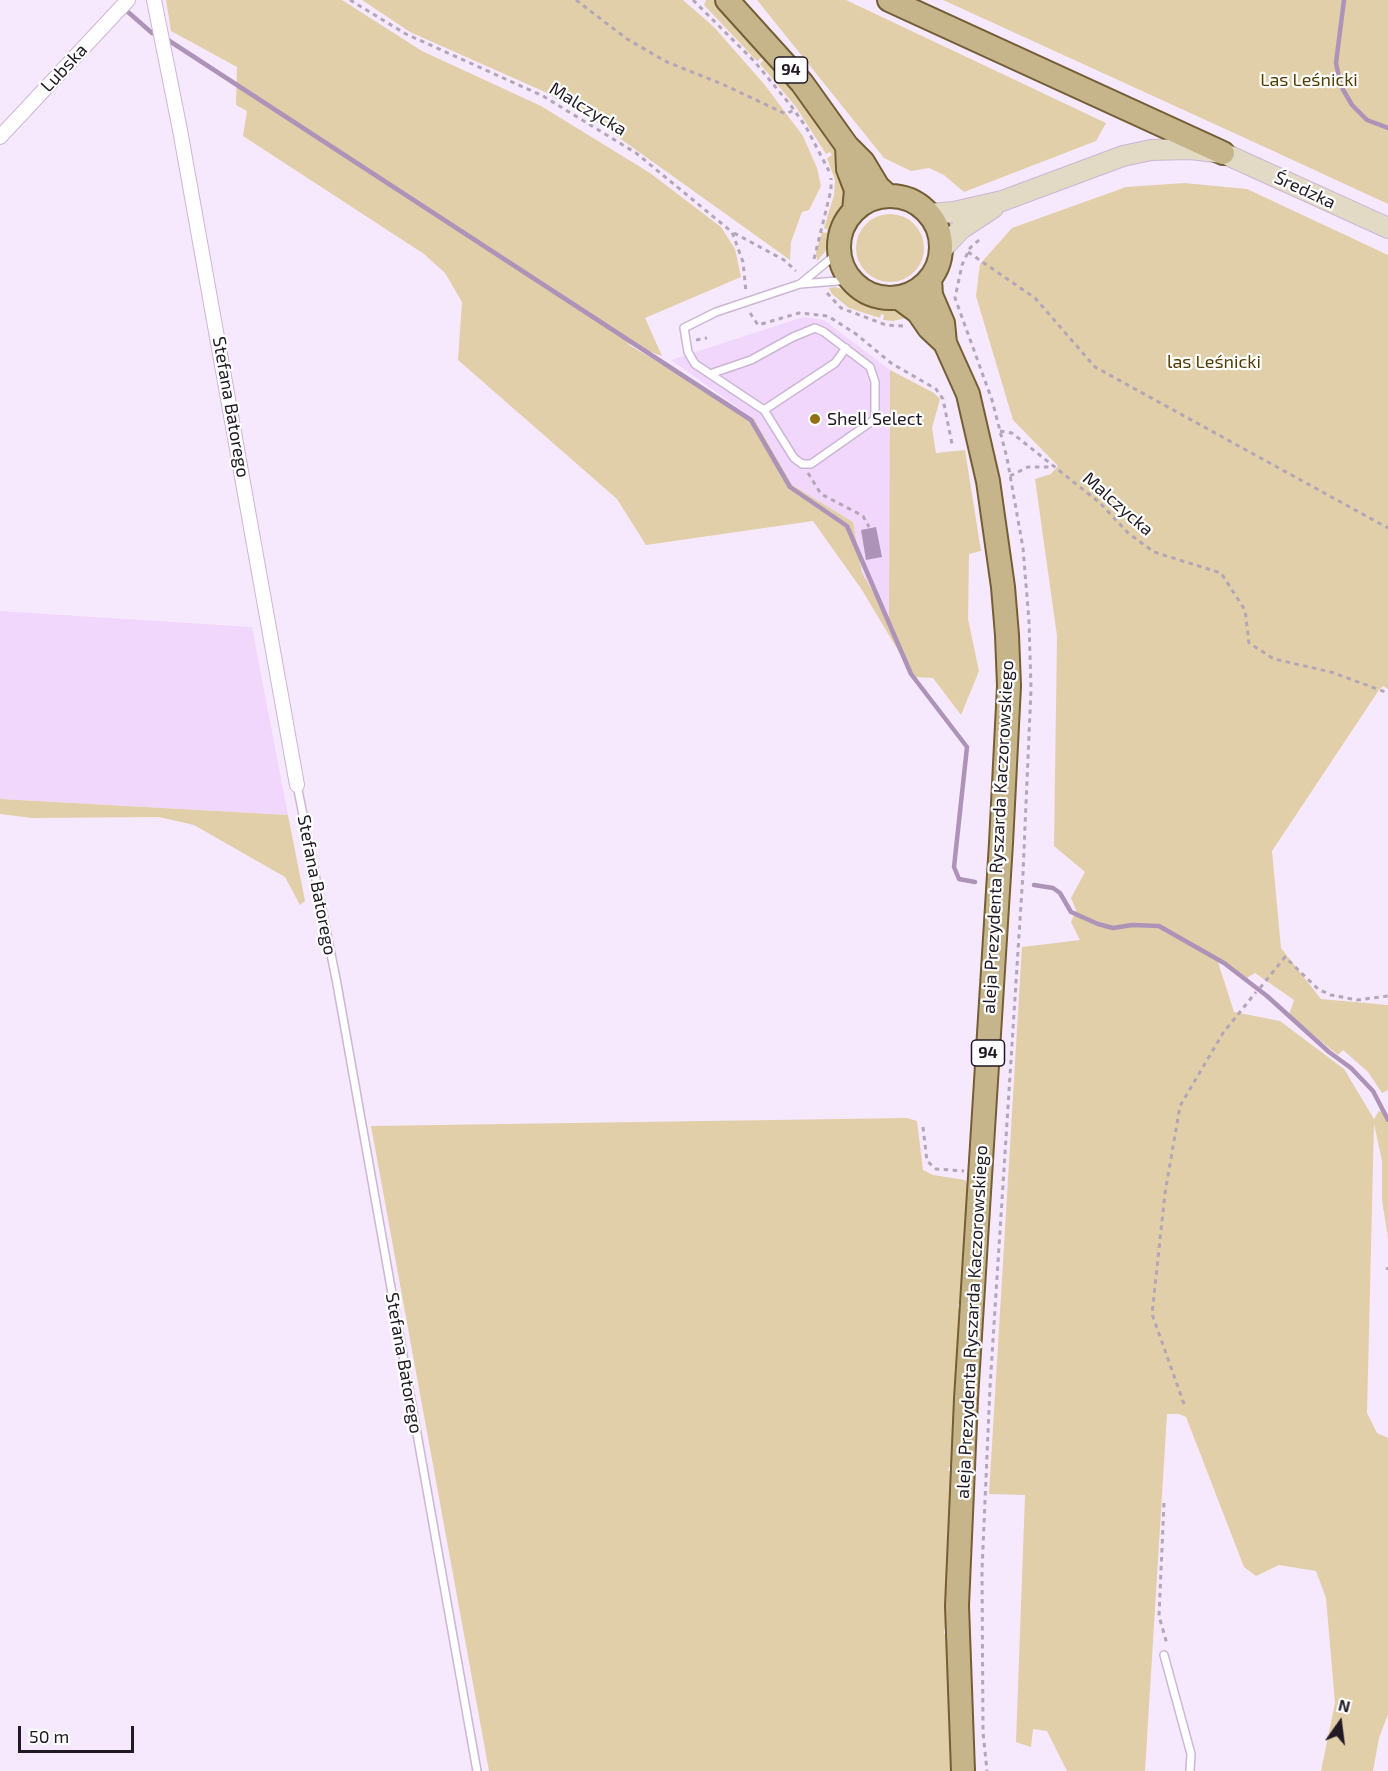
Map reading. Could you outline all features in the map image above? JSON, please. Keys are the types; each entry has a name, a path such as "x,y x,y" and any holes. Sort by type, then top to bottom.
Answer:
{"main road":[{"name":"94","path":"727,0 802,82 847,146 863,162 878,188 888,196"},
{"path":"889,0 1223,153"},
{"name":"94","path":"839,252 845,223 854,211 856,190 848,169 847,146"},
{"name":"Średzka","path":"1002,201 1137,152 1191,149 1223,153 1388,228"},
{"path":"839,252 850,280 864,291 882,298 899,298 921,288 930,279 938,265 942,249 936,225 929,214 910,201 888,196 876,198 854,211"},
{"path":"929,214 954,212 1002,201"},
{"path":"942,249 961,229 1002,201"},
{"name":"aleja Prezydenta Ryszarda Kaczorowskiego","path":"930,279 931,295 943,323 945,343 968,394 988,481 1004,587 1007,635 1007,720 957,1606 963,1771"},
{"name":"aleja Prezydenta Ryszarda Kaczorowskiego","path":"899,298 918,312 929,328 945,343"}],"street":[{"name":"Lubska","path":"0,137 128,0"},
{"name":"Stefana Batorego","path":"154,0 182,142 297,784"}],"lane":[{"path":"800,284 839,252"},
{"path":"710,374 751,360 815,328 870,367 875,382 875,419 811,464 802,464 794,458 764,410 710,374 690,357 684,328 716,312 800,284 850,280"},
{"path":"764,410 836,363 846,348"},
{"name":"Stefana Batorego","path":"297,784 337,984 477,1771"},
{"path":"1164,1655 1191,1754 1190,1771"}],"path":[{"name":"Malczycka","path":"350,0 406,34 543,96 596,128 671,180 732,232 743,262 750,316 758,325"},
{"path":"576,0 627,39 667,62 786,114 794,110"},
{"path":"693,0 754,61 794,110 815,142 831,175 831,190 813,261"},
{"path":"732,232 784,260 796,271"},
{"path":"986,233 968,252 955,298 1000,431 1010,476 1023,548 1029,621 1031,689 1023,873 990,1387 982,1570 983,1732 987,1771"},
{"path":"968,252 1035,298 1095,367 1388,528"},
{"path":"829,297 841,308 886,325 902,327"},
{"name":"Malczycka","path":"1000,431 1012,433 1053,468 1100,503 1128,533 1154,552 1221,573 1245,610 1250,643 1274,659 1331,672 1388,693"},
{"path":"802,464 821,494 863,516 869,527"},
{"path":"1010,476 1028,467 1053,468"},
{"path":"1260,988 1285,957 1318,988 1331,995 1357,1000 1388,996"},
{"path":"1184,1404 1152,1314 1165,1193 1180,1106 1223,1033 1256,992"},
{"path":"923,1127 927,1161 936,1169 980,1172"},
{"path":"1164,1503 1159,1616 1168,1648"}],"shaded area":[{"path":"803,317 824,320 890,370 889,619 862,573 853,522 792,485 754,419 671,360"},
{"path":"876,527 882,557 866,560 861,530"},
{"path":"0,611 252,627 288,815 0,799"}],"green space":[{"path":"166,0 342,0 422,51 541,106 650,173 721,227 735,249 741,277 645,318 662,356 626,343 754,419 792,485 853,522 862,573 889,618 890,370 934,393 940,399 932,428 936,453 965,450 981,551 969,554 968,619 979,671 961,715 933,678 914,677 862,590 813,521 646,545 617,499 458,360 462,302 445,273 424,254 243,136 247,111 236,105 237,67 171,31"},
{"path":"362,0 683,0 714,27 764,84 803,136 817,168 821,186 809,210 802,212 791,242 790,260 604,127 545,92 410,32"},
{"path":"706,0 713,0 784,76 826,134 836,154 846,178 844,197 849,198 833,230 829,247 817,261 816,252 822,232 826,233 828,230 824,228 834,195 835,180 827,158 832,155 830,152 826,154 796,107 760,64 763,60 761,58 757,61 704,5"},
{"path":"757,0 846,0 1106,123 1096,141 964,192 944,175 929,168 911,171 884,158"},
{"name":"Las Leśnicki","path":"943,0 1388,0 1388,204 1269,149"},
{"name":"las Leśnicki","path":"1184,183 1247,189 1388,255 1388,689 1383,686 1379,690 1272,851 1281,948 1321,999 1388,1005 1388,1090 1382,1093 1368,1072 1343,1050 1338,1055 1289,1015 1294,1000 1255,973 1247,978 1216,956 1234,1012 1280,1021 1344,1069 1374,1119 1379,1111 1388,1114 1388,1238 1382,1200 1382,1161 1374,1124 1367,1413 1377,1433 1388,1438 1388,1714 1379,1738 1373,1771 1321,1771 1335,1703 1326,1598 1316,1571 1279,1565 1256,1576 1244,1567 1186,1417 1179,1414 1167,1414 1145,1771 1067,1771 1047,1731 1033,1729 1031,1747 1016,1742 1025,1495 989,1494 1022,947 1080,940 1071,922 1076,910 1071,898 1085,872 1054,846 1057,636 1035,479 1051,474 1058,466 1013,420 976,296 980,264 1012,228 1126,187"},
{"path":"890,214 903,216 914,224 922,235 924,248 922,261 914,272 903,280 890,282 877,280 866,272 858,261 856,248 858,235 866,224 877,216"},
{"path":"835,287 849,291 870,305 898,309 911,317 893,321 883,320 884,315 881,314 880,318 849,308 832,294 829,288"},
{"path":"0,799 288,815 305,901 300,905 285,877 194,825 159,817 32,818 0,814"},
{"path":"907,1118 917,1121 923,1170 933,1175 965,1180 969,1187 962,1304 958,1304 958,1308 962,1309 953,1467 949,1467 948,1471 952,1471 948,1629 944,1629 944,1634 948,1634 952,1771 489,1771 371,1126"}],"waterway":[{"path":"1344,0 1336,63 1341,86 1352,105 1367,120 1388,128"},
{"path":"128,12 152,33"},
{"path":"168,40 751,420 790,487 847,526 911,674 967,747 954,867 959,879 975,882"},
{"path":"1034,885 1053,888 1060,893 1071,912 1098,924 1113,928 1132,925 1159,926 1224,963 1267,996 1329,1052 1351,1068 1373,1091 1388,1120"}],"place":[{"name":"Shell Select","path":"815,419"}]}
